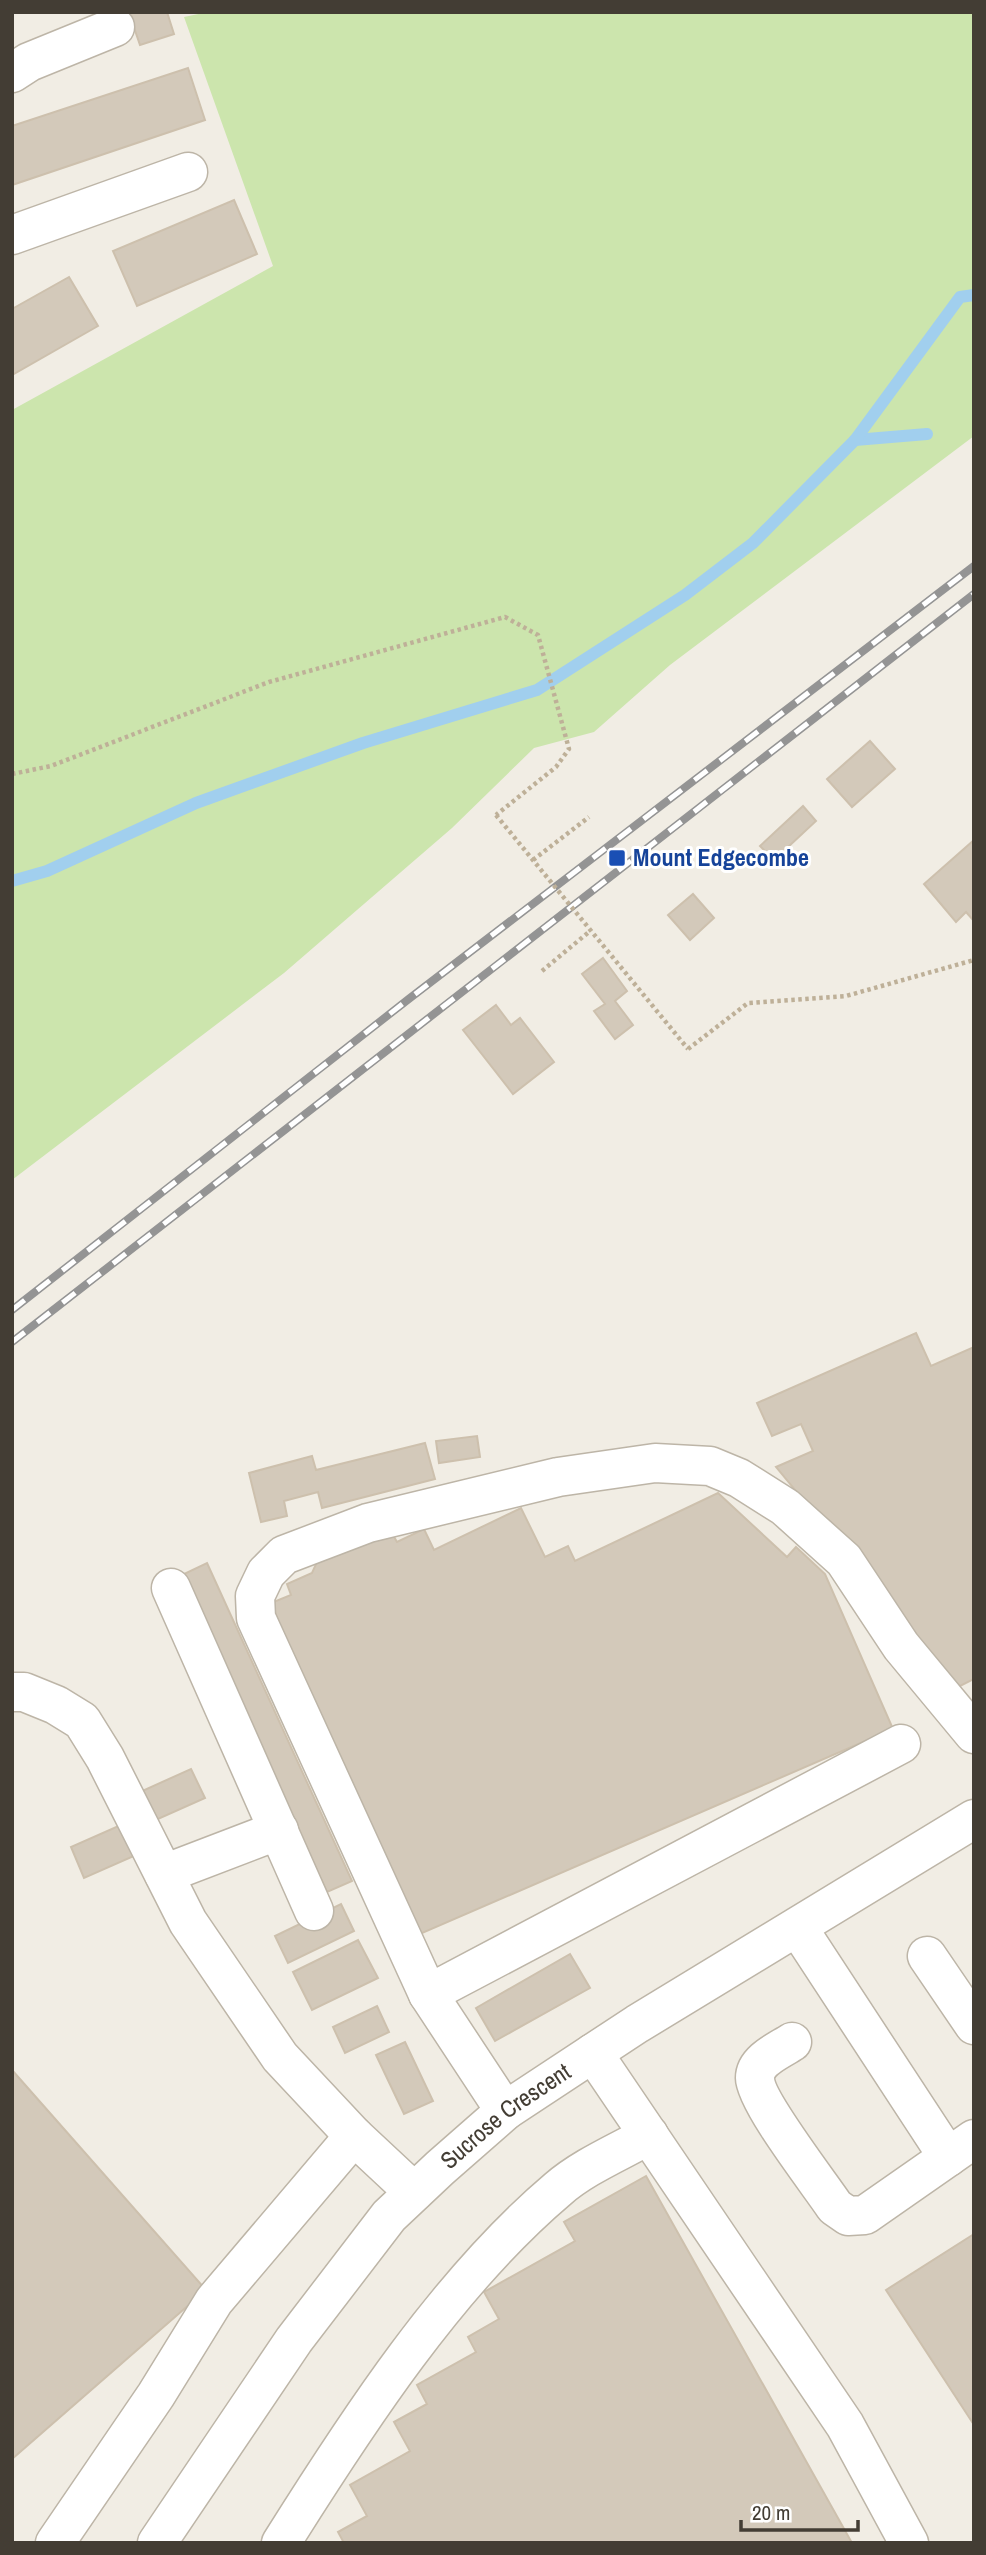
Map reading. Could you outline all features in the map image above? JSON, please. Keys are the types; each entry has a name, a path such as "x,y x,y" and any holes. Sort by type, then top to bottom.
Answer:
{"lane":[{"path":"12,73 29,62 115,27"},
{"path":"12,235 188,172"},
{"path":"505,2111 428,1994 256,1618 255,1596 266,1573 284,1555 368,1523 558,1476 655,1463 710,1466 739,1478 785,1507 844,1560 901,1646 974,1734"},
{"path":"171,1588 314,1911"},
{"path":"12,1692 24,1692 56,1705 82,1721 105,1758 188,1922 280,2057 354,2136 414,2192"},
{"path":"428,1994 901,1744"},
{"name":"Sucrose Crescent","path":"157,2543 294,2340 389,2216 505,2111 593,2053 974,1819"},
{"path":"164,1874 279,1830"},
{"path":"792,2042 759,2065 755,2078 762,2099 835,2207 848,2216 864,2215 961,2148 798,1928"},
{"path":"927,1956 974,2025"},
{"path":"593,2053 845,2425 909,2543"},
{"path":"281,2543 424,2333 493,2249 560,2187 649,2135"},
{"path":"55,2543 156,2395 214,2301 354,2136"}],"path":[{"path":"12,774 51,766 269,682 505,617 538,635 562,713 569,749 556,767 496,815 688,1049 748,1003 846,996 974,960"},
{"path":"533,860 589,817"},
{"path":"542,971 590,931"}],"green space":[{"path":"208,12 974,12 974,436 670,665 594,732 534,748 452,828 284,973 12,1180 12,410 273,266 184,17"}],"building":[{"path":"167,12 174,34 140,45 129,13"},
{"path":"188,68 205,120 12,185 12,126"},
{"path":"234,200 257,254 137,306 113,251"},
{"path":"69,277 98,326 12,375 12,309"},
{"path":"870,741 895,769 852,807 827,779"},
{"path":"803,806 816,821 774,860 760,846"},
{"path":"974,840 974,921 966,912 956,922 924,884"},
{"path":"693,894 714,918 690,940 668,915"},
{"path":"603,958 627,991 615,1001 633,1025 615,1039 594,1011 605,1004 582,974"},
{"path":"496,1005 511,1025 520,1018 554,1062 513,1094 463,1030"},
{"path":"916,1333 931,1366 974,1347 974,1679 958,1687 776,1467 813,1451 801,1424 772,1436 757,1403"},
{"path":"477,1436 480,1457 439,1463 436,1441"},
{"path":"425,1443 435,1479 322,1508 318,1492 284,1501 287,1516 261,1522 249,1473 312,1456 316,1470"},
{"path":"718,1493 787,1557 796,1547 825,1574 893,1729 406,1940 268,1627 277,1618 271,1603 291,1595 287,1584 312,1573 317,1562 389,1528 397,1542 424,1529 434,1550 521,1508 545,1557 568,1546 575,1561"},
{"path":"207,1563 352,1881 327,1892 182,1575"},
{"path":"191,1769 205,1798 151,1822 161,1844 84,1878 71,1847 121,1825 140,1792"},
{"path":"341,1904 354,1931 288,1963 275,1936"},
{"path":"358,1940 378,1978 312,2010 293,1972"},
{"path":"570,1954 590,1988 495,2041 476,2008"},
{"path":"377,2006 389,2032 345,2053 333,2027"},
{"path":"405,2042 433,2101 404,2114 376,2055"},
{"path":"12,2070 206,2290 12,2459"},
{"path":"646,2176 852,2543 344,2543 338,2532 367,2516 350,2485 410,2451 394,2422 427,2404 417,2385 476,2352 468,2337 499,2319 484,2292 575,2241 564,2222"},
{"path":"974,2234 974,2425 886,2290"}],"waterway":[{"path":"12,881 47,871 196,803 363,743 537,690 685,595 753,543 855,440 960,297 974,295"},
{"path":"855,440 927,434"}],"railway":[{"path":"12,1310 410,998 974,566"},
{"path":"12,1342 974,594"}],"place":[{"name":"Mount Edgecombe","path":"617,858"}]}
